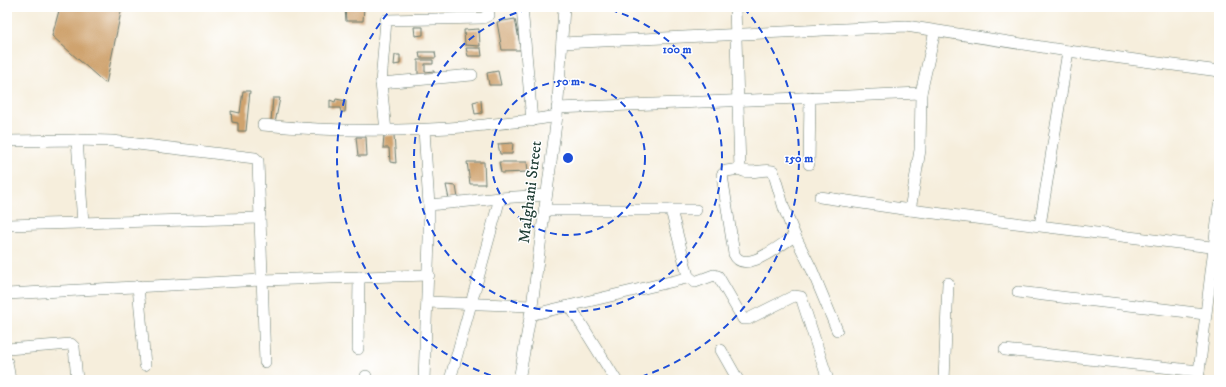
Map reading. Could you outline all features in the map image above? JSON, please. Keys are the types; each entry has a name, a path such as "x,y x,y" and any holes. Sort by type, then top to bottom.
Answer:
{"street":[{"path":"386,131 381,83 386,20 483,18 489,15 488,7"},
{"path":"522,7 532,121"},
{"name":"Malghani Street","path":"519,380 531,310 557,112 564,7"},
{"path":"735,7 740,169"},
{"path":"562,43 906,26 1068,51 1219,71"},
{"path":"910,210 920,150 921,93 934,31"},
{"path":"1040,226 1068,51"},
{"path":"381,83 472,75"},
{"path":"262,125 318,130 424,130 532,121 557,112 738,100 921,93"},
{"path":"809,164 810,97"},
{"path":"424,130 429,205 425,379"},
{"path":"78,140 83,223"},
{"path":"7,141 112,141 255,158 258,161 265,362"},
{"path":"795,236 752,262 740,262 734,254 722,175 726,171 740,169 745,172 773,171 784,208 795,236 812,270 837,330"},
{"path":"429,205 546,195"},
{"path":"820,197 910,210 1216,248"},
{"path":"450,380 500,198"},
{"path":"1005,350 1198,376 1205,314 1216,248 1219,206"},
{"path":"544,210 696,210"},
{"path":"671,210 688,276 695,282 714,275 718,276 745,320 794,296 801,297 828,380"},
{"path":"7,225 260,218"},
{"path":"7,294 262,280 428,275"},
{"path":"427,302 471,303 531,310 570,306 687,278 688,276"},
{"path":"358,349 359,277"},
{"path":"944,380 948,283"},
{"path":"138,286 145,365"},
{"path":"1018,292 1205,314"},
{"path":"570,306 616,380"},
{"path":"7,349 71,344 74,347 77,380"},
{"path":"721,350 738,380"},
{"path":"7,362 10,380"}],"building":[{"path":"60,7 122,7 106,84 52,36"},
{"path":"345,7 364,7 363,21 346,21"},
{"path":"515,19 521,50 502,50 497,22"},
{"path":"414,27 423,27 423,35 415,36"},
{"path":"479,29 480,46 465,45 464,30"},
{"path":"466,48 481,48 482,56 468,56"},
{"path":"419,52 435,52 436,58 420,58"},
{"path":"395,55 400,55 400,64 394,65"},
{"path":"418,60 433,60 433,64 425,64 425,72 434,71 435,78 418,79"},
{"path":"498,71 501,85 489,85 487,73"},
{"path":"243,91 250,91 246,131 238,131 238,123 232,122 231,111 240,113"},
{"path":"273,98 280,98 275,123 271,121"},
{"path":"336,99 346,101 345,112 341,112 340,108 330,108 330,100 335,102"},
{"path":"481,100 482,113 475,114 473,102"},
{"path":"394,135 396,163 390,162 389,148 383,148 384,136"},
{"path":"356,137 366,137 367,156 358,156"},
{"path":"513,143 512,154 500,154 498,144"},
{"path":"467,162 484,162 485,184 470,184"},
{"path":"499,162 527,162 528,172 501,173"},
{"path":"446,185 456,186 458,198 449,199"}]}
